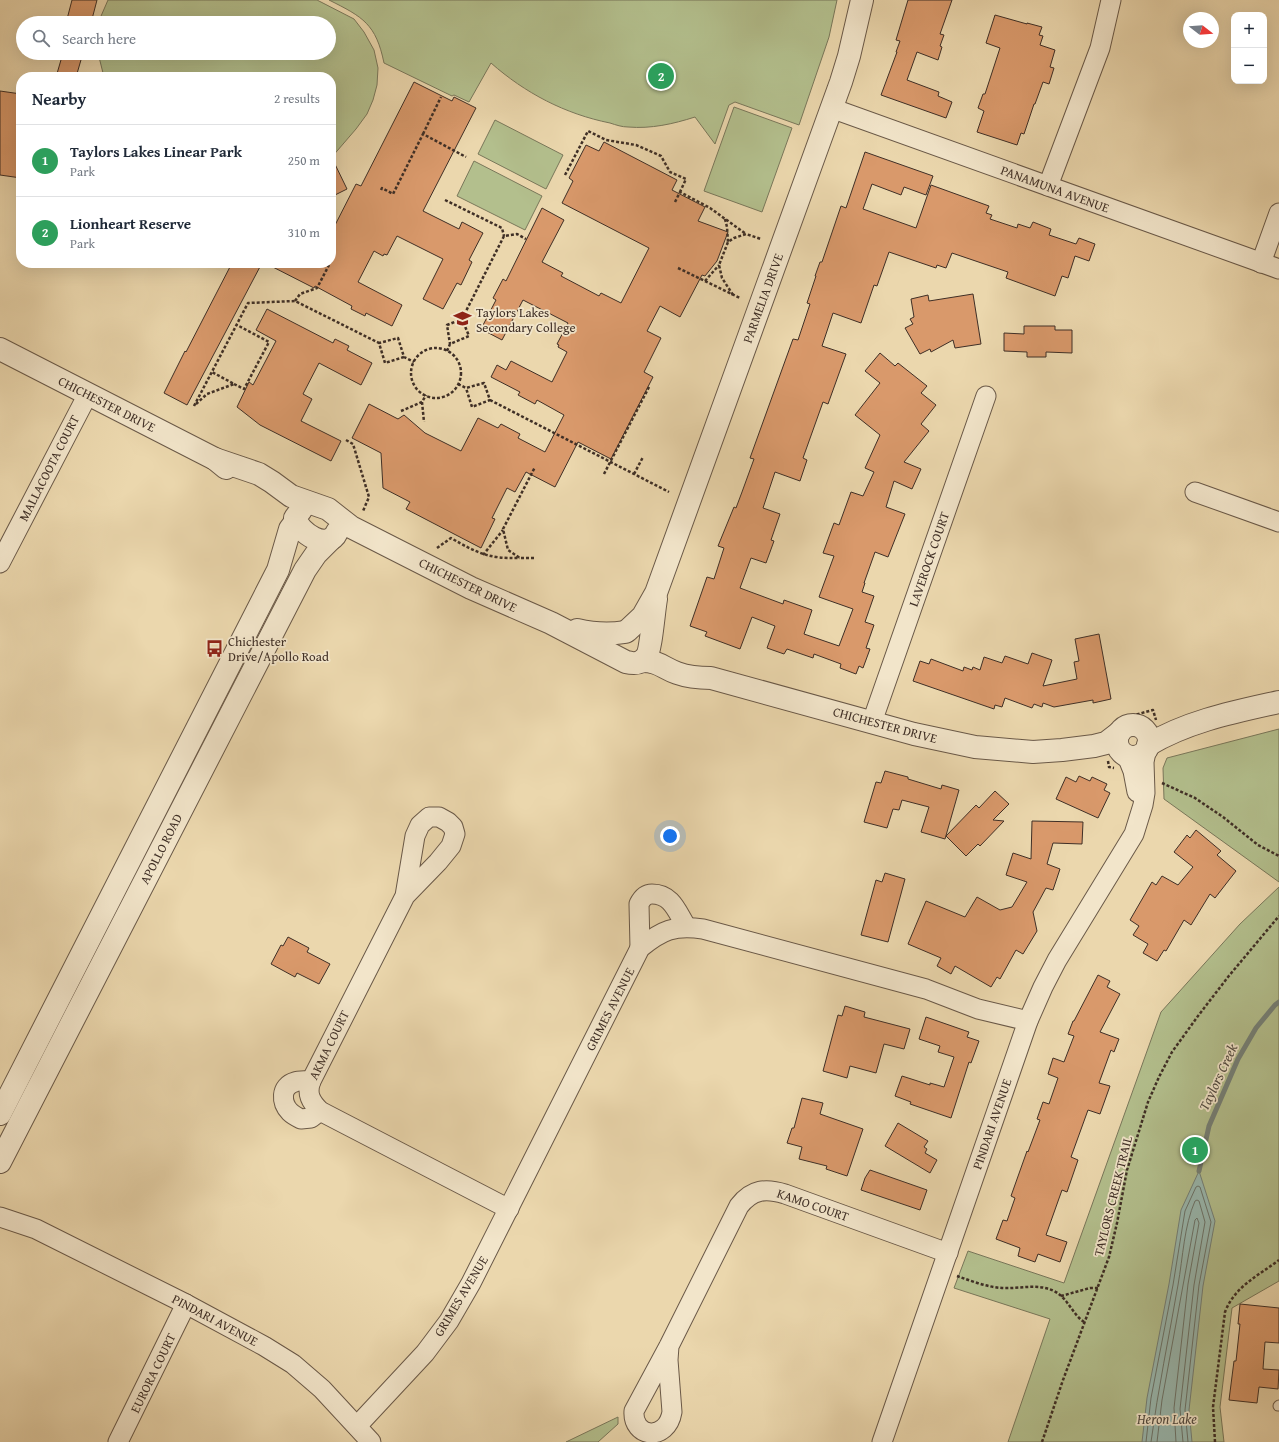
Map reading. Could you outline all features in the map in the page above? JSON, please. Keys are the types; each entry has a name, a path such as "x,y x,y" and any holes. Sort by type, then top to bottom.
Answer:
{"street":[{"name":"PARMELIA DRIVE","path":"641,651 656,593 832,108 849,56 862,0"},
{"path":"1048,186 1100,48 1111,0"},
{"name":"PANAMUNA AVENUE","path":"832,108 1279,269"},
{"path":"1261,262 1279,213"},
{"name":"CHICHESTER DRIVE","path":"0,349 215,459 277,502 295,519"},
{"name":"MALLACOOTA COURT","path":"0,563 88,394"},
{"name":"LAVEROCK COURT","path":"872,722 986,396"},
{"name":"CHICHESTER DRIVE","path":"215,459 259,474 291,496 312,503"},
{"path":"1195,492 1279,522"},
{"path":"312,503 328,509 339,519 336,534 331,540 320,540 311,536 303,530 295,519 304,507 312,503"},
{"name":"APOLLO ROAD","path":"0,1114 278,570 290,529 295,519"},
{"name":"CHICHESTER DRIVE","path":"339,519 351,527 471,588 551,623 641,651 669,656 711,678 872,722 975,748 1033,752 1062,750 1106,743 1127,742"},
{"name":"CHICHESTER DRIVE","path":"331,540 386,545"},
{"name":"APOLLO ROAD","path":"0,1162 305,570 316,554 331,540"},
{"name":"PARMELIA DRIVE","path":"626,632 643,616 656,593"},
{"name":"CHICHESTER DRIVE","path":"551,623 592,634 613,634 626,632"},
{"path":"637,630 642,633 641,651 618,655 617,642 620,636 626,632 637,630"},
{"path":"1148,746 1167,735 1200,722 1227,713 1279,702"},
{"path":"1127,742 1159,727 1200,722"},
{"path":"1127,742 1145,732 1149,740 1148,746"},
{"name":"PINDARI AVENUE","path":"1127,742 1137,788 1137,822"},
{"name":"PINDARI AVENUE","path":"882,1442 1025,1027 1046,980 1134,834 1145,793 1144,762 1148,746"},
{"path":"640,948 639,904 642,898 648,894 664,896 671,900 686,926"},
{"name":"AKMA COURT","path":"405,896 308,1087 309,1095 313,1104 320,1111 509,1209"},
{"name":"GRIMES AVENUE","path":"353,1422 404,1376 425,1353 449,1321 471,1283 509,1209 640,948 660,933 686,926 703,928 926,989 1025,1027"},
{"path":"311,1081 295,1082 286,1088 283,1095 284,1104 291,1113 301,1119 311,1118 320,1111"},
{"name":"KAMO COURT","path":"669,1346 739,1206 744,1199 757,1192 765,1190 785,1194 948,1253"},
{"name":"PINDARI AVENUE","path":"0,1203 36,1229"},
{"name":"PINDARI AVENUE","path":"0,1216 36,1229 186,1304 264,1346 293,1364 322,1389 371,1442"},
{"name":"EURORA COURT","path":"118,1442 186,1304"}],"path":[{"path":"381,190 382,188 393,194 441,97"},
{"path":"565,175 588,131 606,140 636,145 660,156 670,172 686,179 675,202"},
{"path":"423,134 466,157"},
{"path":"680,192 710,208 746,234 761,239"},
{"path":"446,200 502,228 504,236 462,319 447,325 450,344 447,351"},
{"path":"705,281 720,264 728,242 725,219"},
{"path":"504,236 516,234 526,238"},
{"path":"728,242 734,238 746,234"},
{"path":"720,264 722,278 727,288 733,295"},
{"path":"295,301 300,294 317,288 327,268"},
{"path":"678,268 740,298"},
{"path":"234,384 207,394 194,406 248,303 295,301 379,343 398,338 404,357"},
{"path":"450,344 469,336 462,319"},
{"path":"212,372 244,389 269,342 237,325"},
{"path":"379,343 384,363 404,357 414,362"},
{"path":"432,348 440,348 447,351 453,355 458,362 460,377 458,384 446,395 437,397 421,393 415,387 412,380 411,371 417,356 432,348"},
{"path":"458,384 466,388 484,383 490,400 669,492"},
{"path":"604,474 649,387"},
{"path":"466,388 472,407 490,400"},
{"path":"424,422 422,402 426,395"},
{"path":"402,410 422,402"},
{"path":"346,440 353,444 369,497 363,511"},
{"path":"634,474 643,456"},
{"path":"483,554 503,529 535,467"},
{"path":"503,529 508,550 520,558"},
{"path":"436,548 451,538 483,554 502,559 534,558"},
{"path":"1158,783 1163,783 1195,798 1262,847 1279,856"},
{"name":"TAYLORS CREEK TRAIL","path":"1042,1442 1062,1380 1109,1257 1127,1170 1148,1102 1159,1077 1172,1052 1194,1022 1228,977 1279,916"},
{"path":"1215,1442 1212,1406 1225,1312 1234,1294 1245,1284 1279,1260"},
{"path":"941,1271 991,1286 1009,1288 1038,1287 1054,1291 1061,1296 1076,1315 1084,1322"},
{"path":"1061,1296 1090,1288 1098,1288"}],"green space":[{"path":"108,0 317,0 354,19 364,32 374,50 378,68 377,85 373,100 367,114 336,152 336,72 103,72 100,60 336,60 336,16 101,16"},
{"path":"329,0 837,0 829,37 799,125 735,102 729,105 715,144 695,117 662,125 626,127 577,114 546,101 532,93 504,74 491,63 469,102 454,95 452,96 384,63 377,39 366,23 351,12"},
{"path":"734,107 792,128 762,212 704,191"},
{"path":"495,120 563,155 546,189 478,154"},
{"path":"474,161 542,196 525,230 457,196"},
{"path":"1279,729 1279,882 1164,799 1163,768 1167,758"},
{"path":"1279,887 1279,1281 1232,1308 1220,1407 1224,1442 1008,1442 1050,1319 954,1288 968,1251 1064,1283 1161,1012 1240,924"},
{"path":"618,1417 618,1424 598,1442 566,1442"}],"water":[{"name":"Heron Lake","path":"1199,1171 1215,1221 1203,1286 1189,1410 1192,1442 1142,1442 1147,1398 1169,1284 1181,1210"}],"building":[{"path":"72,0 97,0 93,16 68,16"},
{"path":"908,0 952,0 940,34 944,35 940,46 942,47 938,60 917,52 907,80 939,92 938,96 952,102 946,118 881,95 897,52 900,41 896,40"},
{"path":"995,15 1042,27 1039,35 1043,36 1040,45 1055,50 1050,67 1054,68 1049,84 1043,82 1024,134 1021,133 1017,145 977,132 984,111 978,108 983,94 985,94 1000,48 986,43"},
{"path":"61,60 81,60 77,72 57,72"},
{"path":"414,82 452,101 454,97 476,108 423,211 459,229 462,222 483,233 469,260 472,262 461,285 457,283 443,309 423,299 443,259 397,236 387,255 384,254 383,256 374,251 358,282 402,305 392,326 366,313 365,316 351,309 352,306 315,286 314,288 275,268 336,268 336,223 356,184 361,186"},
{"path":"0,91 16,93 16,177 0,175"},
{"path":"604,142 677,180 672,190 705,207 698,221 728,232 717,261 705,276 702,275 680,317 660,306 647,331 661,338 644,372 653,377 611,459 578,442 555,487 526,472 515,492 507,488 492,518 495,519 481,548 406,509 410,502 383,488 381,453 352,438 369,404 398,419 404,415 425,433 461,451 478,418 498,428 501,424 520,434 518,438 545,452 564,415 537,400 535,404 518,395 520,392 491,377 497,365 506,370 511,361 552,382 567,352 558,347 559,345 557,344 568,323 523,300 502,340 481,329 496,300 493,298 503,279 506,281 542,208 564,220 542,262 563,273 561,276 599,296 601,293 621,303 649,248 562,203 573,181 569,178 586,145 599,151"},
{"path":"865,152 933,176 926,195 904,187 901,195 872,184 863,209 916,228 931,185 989,206 986,213 992,215 990,219 1017,228 1018,224 1030,228 1033,222 1051,229 1049,235 1076,244 1079,238 1095,244 1089,261 1075,256 1068,278 1062,276 1055,296 1006,278 1008,272 952,253 946,268 937,265 936,268 889,252 877,286 874,285 861,323 833,313 822,346 846,354 828,404 823,402 803,458 807,460 800,481 775,472 763,508 780,514 771,540 774,541 766,563 751,558 740,588 783,604 784,600 812,610 804,634 839,646 853,609 819,597 834,556 823,553 834,523 839,525 851,492 863,496 874,472 865,468 880,435 855,415 880,383 865,371 880,353 895,366 898,363 927,386 921,393 936,405 921,424 929,431 904,462 921,469 912,489 894,481 886,507 905,514 888,557 875,552 864,583 862,592 874,596 865,622 874,625 866,648 870,649 863,668 859,666 856,674 840,668 841,664 814,654 813,658 787,649 784,654 767,648 775,626 752,617 740,649 705,636 707,632 690,626 707,577 714,579 724,548 718,546 734,507 736,508 754,459 750,458 793,339 798,340 810,304 807,303 820,262 822,262 841,206 846,208"},
{"path":"336,166 347,189 336,194"},
{"path":"229,268 259,268 187,405 164,393 185,351 186,352"},
{"path":"973,294 981,344 955,348 953,340 931,352 930,349 920,354 905,328 913,324 910,319 914,317 911,299 928,295 929,301"},
{"path":"267,309 333,343 335,339 349,346 347,350 372,363 361,385 319,363 303,394 312,399 301,421 341,441 331,461 260,425 237,407 249,382 253,385 276,341 256,330"},
{"path":"1024,326 1055,326 1055,330 1072,330 1072,353 1046,352 1046,357 1027,357 1027,352 1004,351 1004,333 1024,334"},
{"path":"1099,634 1111,699 1093,703 1093,700 1054,707 1043,703 1042,707 1034,704 1032,708 1005,698 1002,707 995,705 994,709 913,681 920,661 929,664 931,659 963,671 964,667 972,670 973,667 980,670 984,657 1002,663 1005,656 1028,664 1032,653 1052,660 1043,686 1077,679 1074,662 1079,661 1075,639"},
{"path":"885,771 908,777 908,779 941,789 942,785 959,790 945,839 921,832 929,807 902,800 899,810 893,809 887,828 864,822 876,782 881,783"},
{"path":"1079,776 1090,781 1092,777 1107,784 1104,790 1110,793 1098,818 1056,799 1066,777 1076,782"},
{"path":"995,791 1009,804 993,820 1004,821 980,846 978,844 966,856 946,836 976,805 979,808"},
{"path":"1032,821 1083,822 1082,844 1053,843 1047,864 1060,869 1053,890 1046,888 1033,912 1037,931 1023,954 1016,950 1000,979 997,977 991,987 955,966 951,974 937,966 941,958 908,944 926,901 965,917 977,897 1000,910 1012,907 1027,882 1006,875 1013,853 1031,859"},
{"path":"1196,830 1221,851 1217,855 1236,871 1215,898 1210,894 1191,925 1184,920 1166,951 1164,950 1157,961 1143,953 1148,944 1133,935 1139,926 1130,920 1152,882 1156,885 1162,876 1178,885 1193,867 1174,852 1187,835 1190,838"},
{"path":"885,873 905,879 888,942 861,935 876,880 882,882"},
{"path":"288,937 309,948 307,952 330,964 319,984 297,973 295,977 271,964 281,945 283,946"},
{"path":"1098,975 1110,981 1107,987 1120,994 1100,1032 1119,1039 1114,1052 1111,1050 1099,1083 1110,1086 1100,1114 1088,1110 1071,1157 1078,1160 1067,1192 1062,1190 1046,1235 1067,1242 1060,1262 1038,1254 1035,1262 1018,1256 1020,1248 996,1239 1003,1220 1007,1221 1015,1198 1011,1196 1040,1120 1037,1119 1043,1102 1049,1104 1058,1078 1048,1074 1053,1058 1064,1062 1074,1036 1068,1034 1073,1021"},
{"path":"845,1006 865,1012 864,1017 910,1029 904,1049 884,1044 876,1073 850,1066 847,1078 823,1071 838,1015 842,1016"},
{"path":"926,1017 969,1032 967,1037 979,1041 971,1063 969,1062 951,1118 910,1104 911,1102 895,1096 902,1076 930,1085 930,1083 944,1087 954,1057 938,1052 940,1046 919,1039"},
{"path":"802,1098 823,1103 820,1114 863,1129 847,1176 826,1169 827,1166 799,1159 802,1147 787,1143 792,1128 794,1128"},
{"path":"898,1123 928,1141 924,1147 927,1149 925,1153 937,1160 930,1173 885,1146"},
{"path":"870,1170 927,1190 920,1210 861,1190 865,1178"},
{"path":"1240,1304 1279,1308 1279,1343 1265,1342 1263,1369 1279,1370 1278,1389 1259,1387 1257,1403 1229,1400 1234,1361 1236,1361 1240,1324 1238,1324"}],"waterway":[{"name":"Taylors Creek","path":"1199,1171 1209,1126 1238,1059 1256,1028 1279,1002"}],"place":[{"name":"Lionheart Reserve","path":"661,76"},
{"name":"Taylors Lakes Secondary College","path":"463,319"},
{"name":"Chichester Drive/Apollo Road","path":"215,648"},
{"name":"Taylors Lakes Linear Park","path":"1195,1150"}]}
